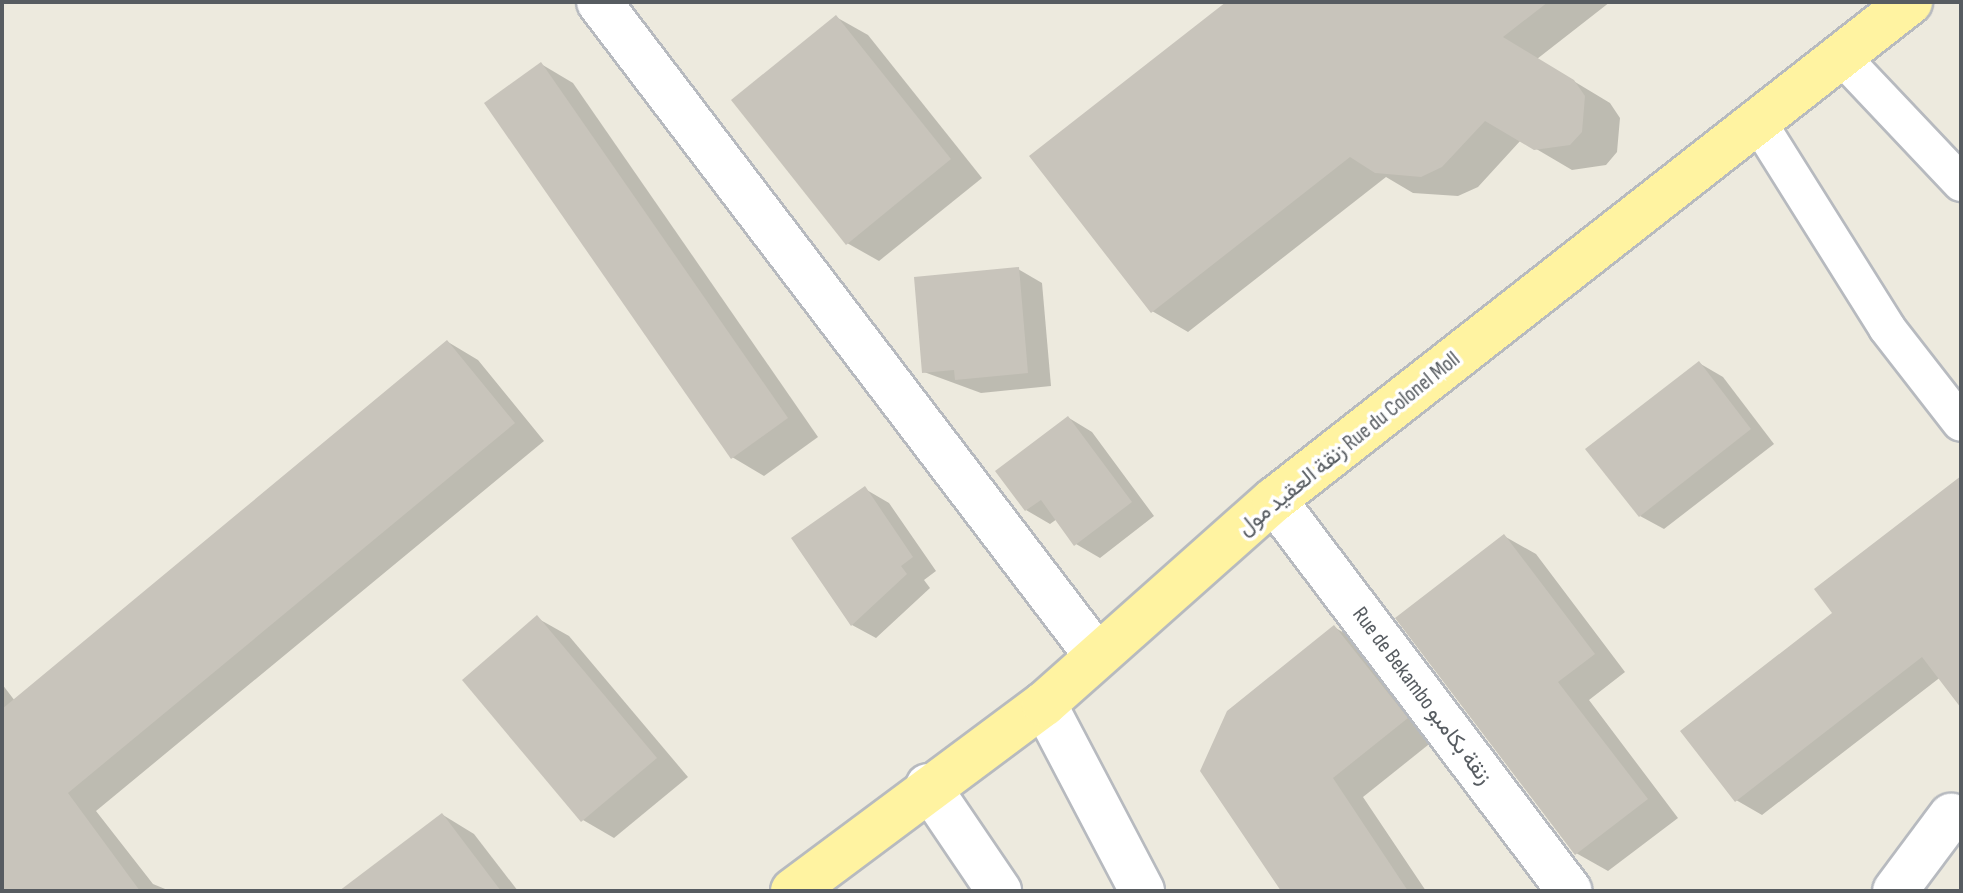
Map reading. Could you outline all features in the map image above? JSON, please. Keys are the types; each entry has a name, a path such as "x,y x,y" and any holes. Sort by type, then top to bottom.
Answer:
{"main road":[{"name":"زنقة العقيد مول Rue du Colonel Moll","path":"793,891 928,786 1044,704 1274,500 1910,2"}],"street":[{"path":"599,2 1097,656"},
{"name":"Rue de Bekambo زنقة بكامبو","path":"1274,500 1570,891"},
{"path":"1044,704 1142,891"},
{"path":"928,786 999,891"},
{"path":"1895,891 1951,816"}],"lane":[{"path":"1841,56 1961,183"},
{"path":"1758,122 1887,328 1961,423"}],"building":[{"path":"1226,2 1548,2 1503,37 1574,80 1585,96 1582,132 1570,145 1534,150 1485,121 1442,167 1421,177 1375,173 1350,157 1151,313 1029,156"},
{"path":"836,15 951,159 846,245 731,100"},
{"path":"541,62 788,418 731,459 484,103"},
{"path":"1019,267 1028,373 955,380 954,370 922,373 914,277"},
{"path":"447,340 515,423 68,793 140,891 2,891 2,709"},
{"path":"1699,361 1751,429 1639,517 1585,449"},
{"path":"1068,416 1132,502 1074,546 1041,500 1025,511 995,471"},
{"path":"1961,476 1961,708 1922,657 1735,802 1680,731 1832,613 1814,589"},
{"path":"865,486 913,557 901,566 907,574 851,626 791,538"},
{"path":"1504,534 1595,654 1558,682 1648,799 1575,855 1395,618"},
{"path":"537,615 657,758 581,822 462,680"},
{"path":"1334,625 1408,718 1333,778 1408,891 1281,891 1200,771 1227,711"},
{"path":"442,813 501,891 339,891"}]}
